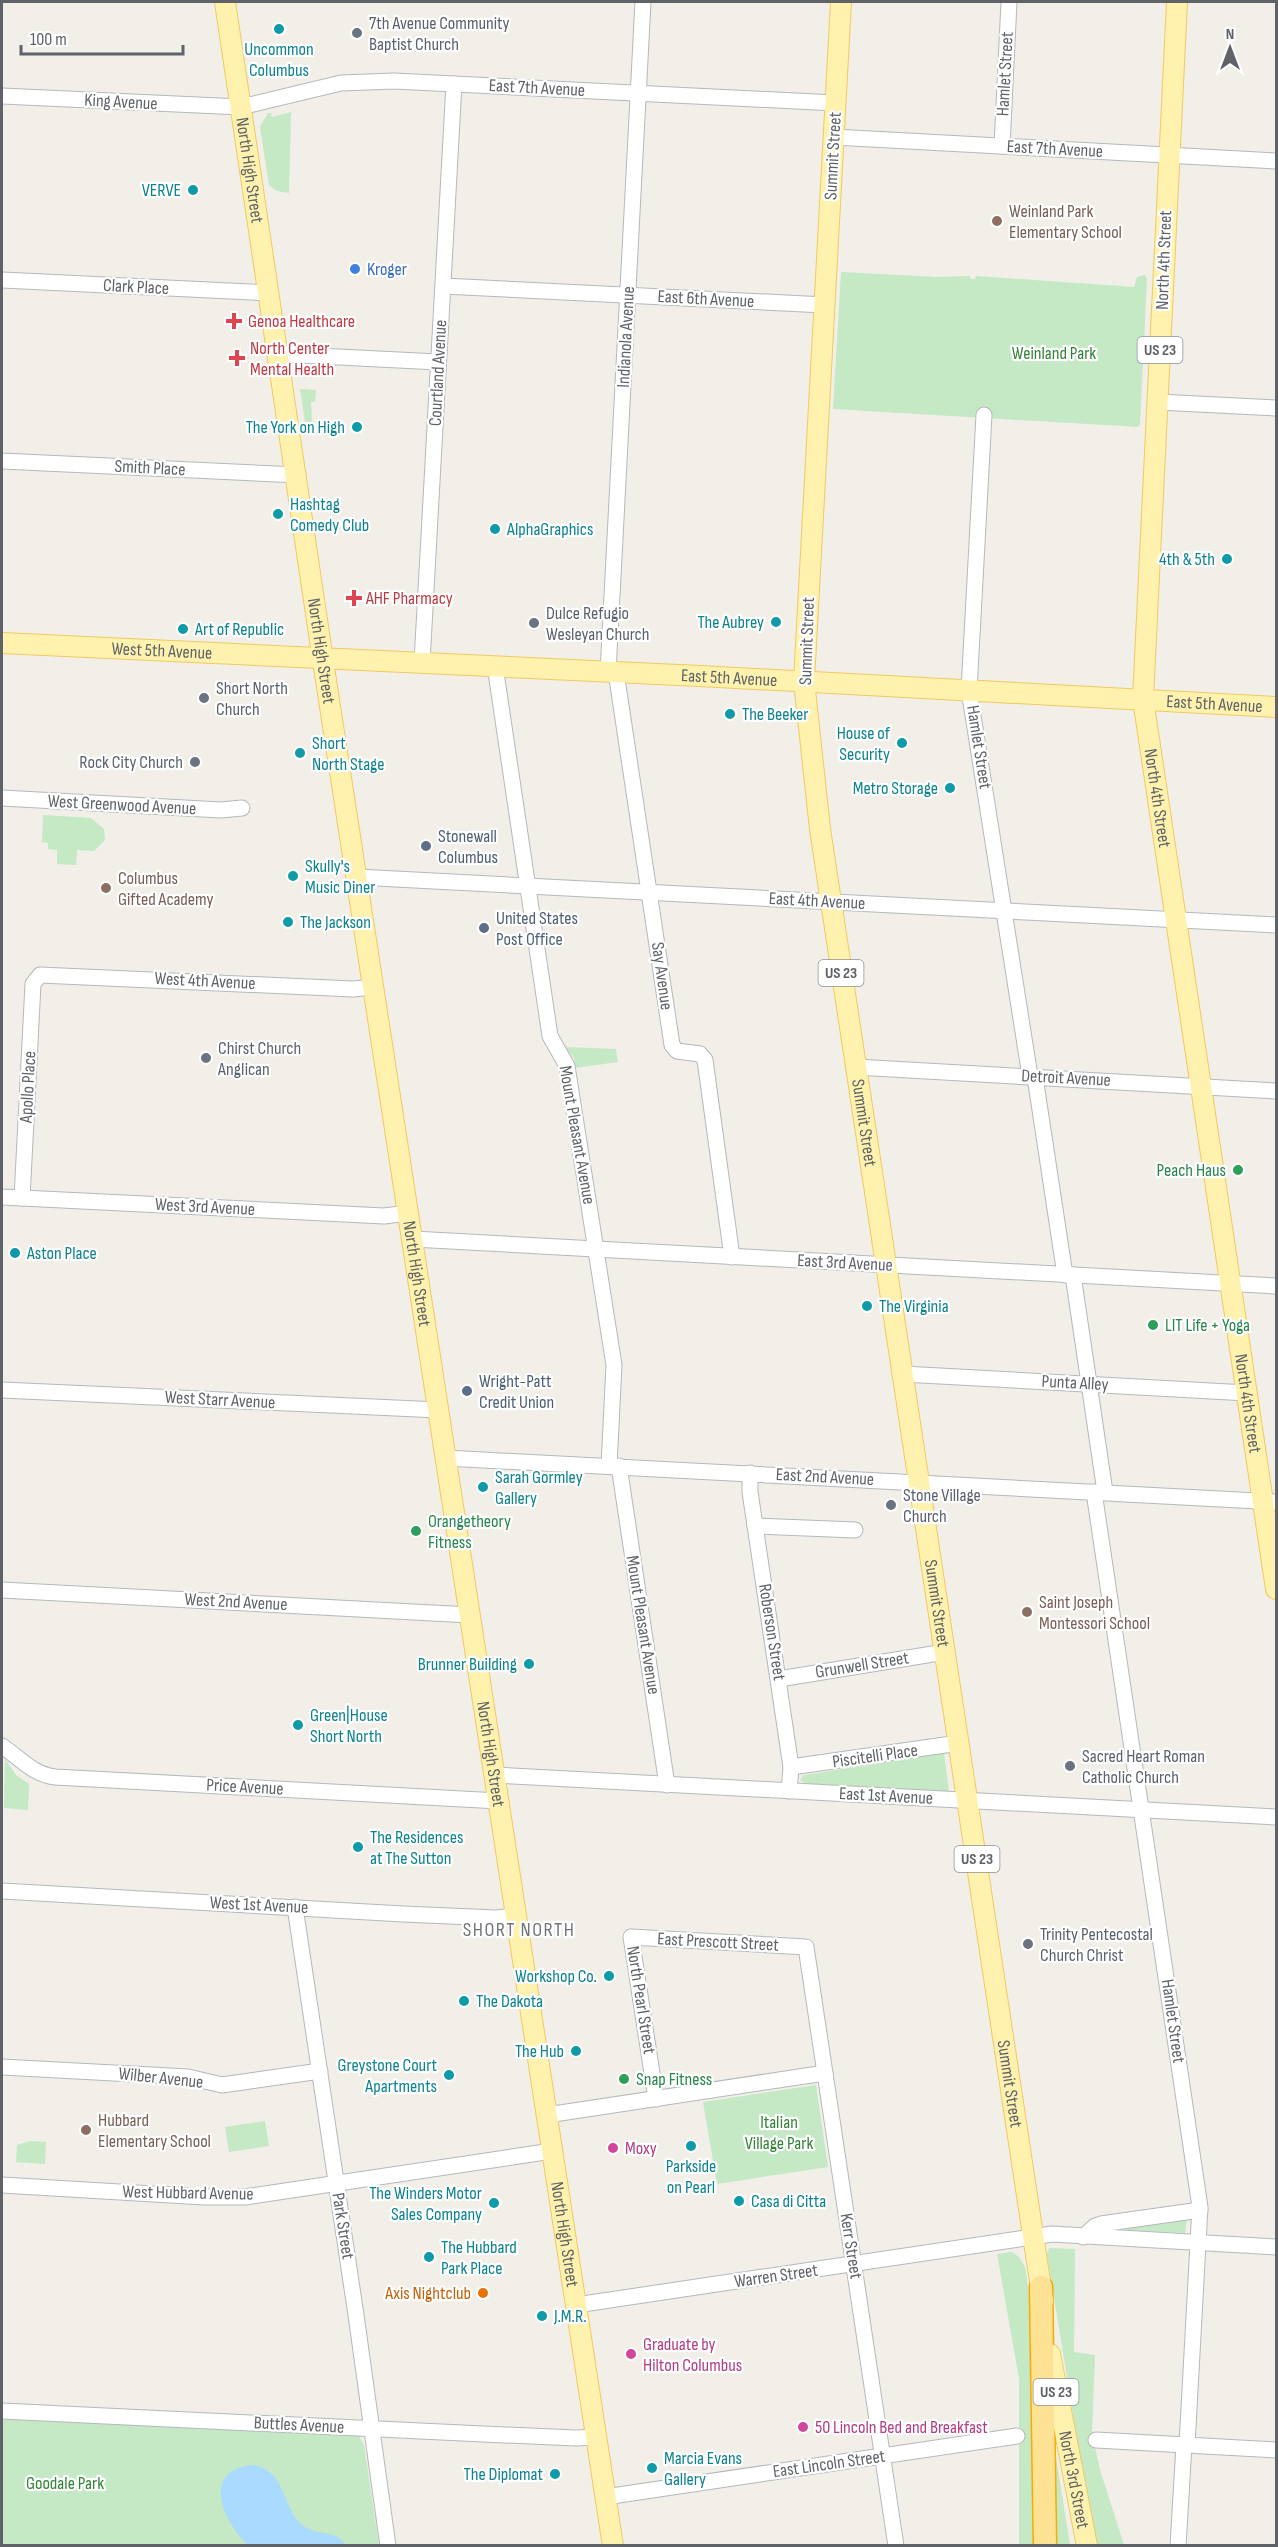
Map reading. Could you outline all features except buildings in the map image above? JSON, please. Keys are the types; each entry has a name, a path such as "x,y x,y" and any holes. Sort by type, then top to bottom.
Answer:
{"highway":[{"path":"1041,2287 1045,2546"}],"main road":[{"name":"North High Street","path":"225,2 613,2546"},
{"name":"Summit Street","path":"841,2 804,681 820,829 1032,2236"},
{"name":"North 4th Street","path":"1177,2 1143,699 1247,1393 1270,1502 1276,1589"},
{"name":"West 5th Avenue","path":"2,643 324,658"},
{"name":"East 5th Avenue","path":"324,658 1276,707"},
{"name":"North 3rd Street","path":"1032,2236 1052,2372 1087,2546"}],"street":[{"name":"Indianola Avenue","path":"612,672 643,2"},
{"name":"Hamlet Street","path":"1002,146 1009,2"},
{"name":"East 7th Avenue","path":"241,107 341,83 394,81 835,103"},
{"name":"Courtland Avenue","path":"422,662 454,84"},
{"name":"King Avenue","path":"2,96 241,107"},
{"name":"East 7th Avenue","path":"834,137 1276,161"},
{"name":"Clark Place","path":"2,280 270,293"},
{"name":"East 6th Avenue","path":"443,286 825,305"},
{"path":"279,354 438,362"},
{"path":"1158,402 1276,408"},
{"name":"Hamlet Street","path":"984,415 969,690 1032,1076 1088,1383 1142,1810 1200,2210 1178,2546"},
{"name":"Smith Place","path":"2,461 298,475"},
{"name":"Mount Pleasant Avenue","path":"495,666 550,1036 567,1066 597,1249 614,1365 614,1466 667,1785"},
{"name":"Say Avenue","path":"612,672 650,892 672,1045 676,1051 700,1054 705,1060 732,1257"},
{"name":"West Greenwood Avenue","path":"2,798 221,810 242,808"},
{"name":"East 4th Avenue","path":"357,877 1276,925"},
{"name":"West 4th Avenue","path":"36,977 46,973 353,989 374,987"},
{"name":"Apollo Place","path":"22,1198 33,984 36,977"},
{"name":"Detroit Avenue","path":"856,1067 1276,1091"},
{"name":"West 3rd Avenue","path":"2,1197 380,1216 409,1213"},
{"name":"East 3rd Avenue","path":"413,1239 1276,1286"},
{"name":"Punta Alley","path":"903,1374 1247,1393"},
{"name":"West Starr Avenue","path":"2,1390 439,1410"},
{"name":"East 2nd Avenue","path":"446,1458 1270,1502"},
{"name":"Roberson Street","path":"750,1473 755,1526 791,1767 789,1791"},
{"path":"755,1526 855,1530"},
{"name":"West 2nd Avenue","path":"2,1590 470,1615"},
{"name":"Grunwell Street","path":"779,1679 945,1652"},
{"name":"Piscitelli Place","path":"791,1767 959,1743"},
{"name":"Price Avenue","path":"2,1746 30,1770 55,1777 499,1801"},
{"name":"East 1st Avenue","path":"495,1775 1276,1817"},
{"name":"West 1st Avenue","path":"2,1891 492,1918 516,1916"},
{"name":"Park Street","path":"295,1907 388,2546"},
{"name":"East Prescott Street","path":"631,1937 806,1947"},
{"name":"North Pearl Street","path":"631,1937 656,2099"},
{"name":"Kerr Street","path":"806,1947 896,2546"},
{"name":"Wilber Avenue","path":"2,2067 188,2077 222,2085 320,2071"},
{"path":"547,2115 825,2073"},
{"name":"West Hubbard Avenue","path":"2,2185 227,2197 264,2194 552,2151"},
{"path":"1083,2237 1101,2224 1200,2210"},
{"name":"Warren Street","path":"576,2305 1032,2236 1052,2235 1276,2247"},
{"name":"Buttles Avenue","path":"2,2411 576,2438 596,2436"},
{"name":"East Lincoln Street","path":"605,2497 1017,2436"},
{"path":"1096,2440 1276,2450"}],"green space":[{"path":"292,112 289,193 277,191 269,185 260,127 268,113 271,113 272,117"},
{"name":"Weinland Park","path":"841,272 936,277 970,276 971,279 975,279 976,276 1134,287 1137,277 1145,275 1147,279 1140,424 1138,427 833,409"},
{"path":"300,389 316,390 315,402 311,402 312,422 305,422"},
{"path":"43,815 91,818 104,829 105,840 94,851 77,850 76,865 57,864 57,850 48,849 48,843 42,842"},
{"path":"565,1047 616,1049 618,1062 575,1068 574,1058"},
{"path":"944,1753 949,1792 809,1785 800,1780 804,1775"},
{"path":"5,1759 16,1775 29,1784 28,1810 4,1808"},
{"name":"Italian Village Park","path":"816,2085 828,2167 717,2184 703,2102"},
{"path":"265,2121 269,2146 229,2152 225,2127"},
{"path":"30,2141 46,2142 45,2164 16,2162 17,2145"},
{"path":"1187,2219 1185,2233 1128,2230 1126,2226"},
{"path":"1049,2248 1075,2249 1074,2352 1095,2355 1092,2433 1100,2470 1124,2545 1094,2545 1047,2254"},
{"path":"1012,2252 1019,2257 1025,2267 1032,2313 1036,2545 1019,2545 1019,2378 997,2254"},
{"name":"Goodale Park","path":"2,2418 359,2436 364,2445 379,2545 2,2546"},
{"path":"1052,2432 1070,2545 1052,2545"}],"water":[{"path":"253,2465 271,2473 301,2524 306,2528 336,2536 346,2545 248,2545 231,2524 221,2499 221,2487 226,2477 236,2469"}],"place":[{"name":"Uncommon Columbus","path":"279,29"},
{"name":"7th Avenue Community Baptist Church","path":"357,33"},
{"name":"VERVE","path":"193,190"},
{"name":"Weinland Park Elementary School","path":"997,221"},
{"name":"Kroger","path":"355,269"},
{"name":"Genoa Healthcare","path":"234,321"},
{"name":"North Center Mental Health","path":"237,358"},
{"name":"The York on High","path":"357,427"},
{"name":"Hashtag Comedy Club","path":"278,514"},
{"name":"AlphaGraphics","path":"495,529"},
{"name":"4th & 5th","path":"1227,559"},
{"name":"AHF Pharmacy","path":"354,598"},
{"name":"The Aubrey","path":"776,622"},
{"name":"Dulce Refugio Wesleyan Church","path":"534,623"},
{"name":"Art of Republic","path":"183,629"},
{"name":"Short North Church","path":"204,698"},
{"name":"The Beeker","path":"730,714"},
{"name":"House of Security","path":"902,743"},
{"name":"Short North Stage","path":"300,753"},
{"name":"Rock City Church","path":"195,762"},
{"name":"Metro Storage","path":"950,788"},
{"name":"Stonewall Columbus","path":"426,846"},
{"name":"Skully's Music Diner","path":"293,876"},
{"name":"Columbus Gifted Academy","path":"106,888"},
{"name":"The Jackson","path":"288,922"},
{"name":"United States Post Office","path":"484,928"},
{"name":"Chirst Church Anglican","path":"206,1058"},
{"name":"Peach Haus","path":"1238,1170"},
{"name":"Aston Place","path":"15,1253"},
{"name":"The Virginia","path":"867,1306"},
{"name":"LIT Life + Yoga","path":"1153,1325"},
{"name":"Wright-Patt Credit Union","path":"467,1391"},
{"name":"Sarah Gormley Gallery","path":"483,1487"},
{"name":"Stone Village Church","path":"891,1505"},
{"name":"Orangetheory Fitness","path":"416,1531"},
{"name":"Saint Joseph Montessori School","path":"1027,1612"},
{"name":"Brunner Building","path":"529,1664"},
{"name":"Green|House Short North","path":"298,1725"},
{"name":"Sacred Heart Roman Catholic Church","path":"1070,1766"},
{"name":"The Residences at The Sutton","path":"358,1847"},
{"name":"Trinity Pentecostal Church Christ","path":"1028,1944"},
{"name":"Workshop Co.","path":"609,1976"},
{"name":"The Dakota","path":"464,2001"},
{"name":"The Hub","path":"576,2051"},
{"name":"Greystone Court Apartments","path":"449,2075"},
{"name":"Snap Fitness","path":"624,2079"},
{"name":"Hubbard Elementary School","path":"86,2130"},
{"name":"Parkside on Pearl","path":"691,2146"},
{"name":"Moxy","path":"613,2148"},
{"name":"Casa di Citta","path":"739,2201"},
{"name":"The Winders Motor Sales Company","path":"494,2203"},
{"name":"The Hubbard Park Place","path":"429,2257"},
{"name":"Axis Nightclub","path":"483,2293"},
{"name":"J.M.R.","path":"542,2316"},
{"name":"Graduate by Hilton Columbus","path":"631,2354"},
{"name":"50 Lincoln Bed and Breakfast","path":"803,2427"},
{"name":"Marcia Evans Gallery","path":"652,2468"},
{"name":"The Diplomat","path":"555,2474"}],"district":[{"name":"SHORT NORTH","path":"519,1930"}]}
